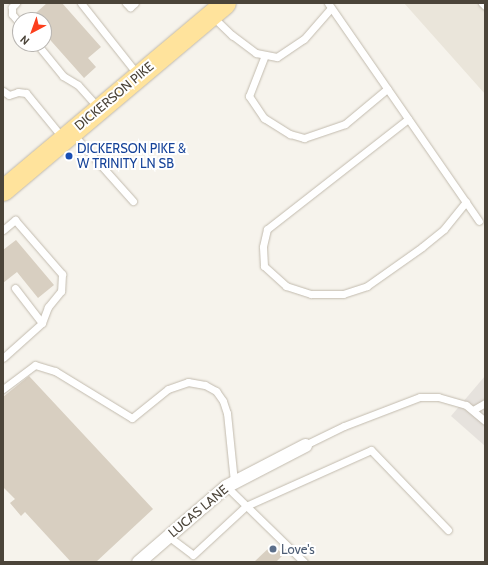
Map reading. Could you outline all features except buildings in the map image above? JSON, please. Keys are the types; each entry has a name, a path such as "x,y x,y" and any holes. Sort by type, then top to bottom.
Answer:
{"main road":[{"name":"DICKERSON PIKE","path":"3,190 220,6"}],"street":[{"name":"LUCAS LANE","path":"138,562 230,484 305,445"}],"lane":[{"path":"12,12 12,7 16,3"},
{"path":"81,3 139,76"},
{"path":"126,3 130,7 135,3"},
{"path":"482,3 485,6"},
{"path":"220,6 232,35 256,53 277,57 304,38 329,6 479,221"},
{"path":"43,52 63,76 78,85 100,108"},
{"path":"265,55 249,96 264,118 290,134 304,138 345,124 387,89"},
{"path":"3,91 10,95 18,92 26,93 133,201"},
{"path":"408,119 267,229 263,247 264,266 286,286 311,294 343,294 367,286 422,247 444,229 466,202"},
{"path":"3,230 15,220 62,274 61,291 48,307 42,323 3,358"},
{"path":"15,288 42,323"},
{"path":"3,390 35,365 55,371 132,418 168,389 188,382 205,385 216,391 223,402 227,413 230,484 246,506 304,562"},
{"path":"305,445 344,426 420,397 438,397 466,405 485,421"},
{"path":"473,410 485,403"},
{"path":"168,536 193,555 246,506 370,450 448,530"}],"shaded area":[{"path":"404,3 485,3 485,94"},
{"path":"485,376 485,446 451,416"}],"place":[{"name":"DICKERSON PIKE & W TRINITY LN SB","path":"69,156"},
{"name":"Love's","path":"273,549"}]}
